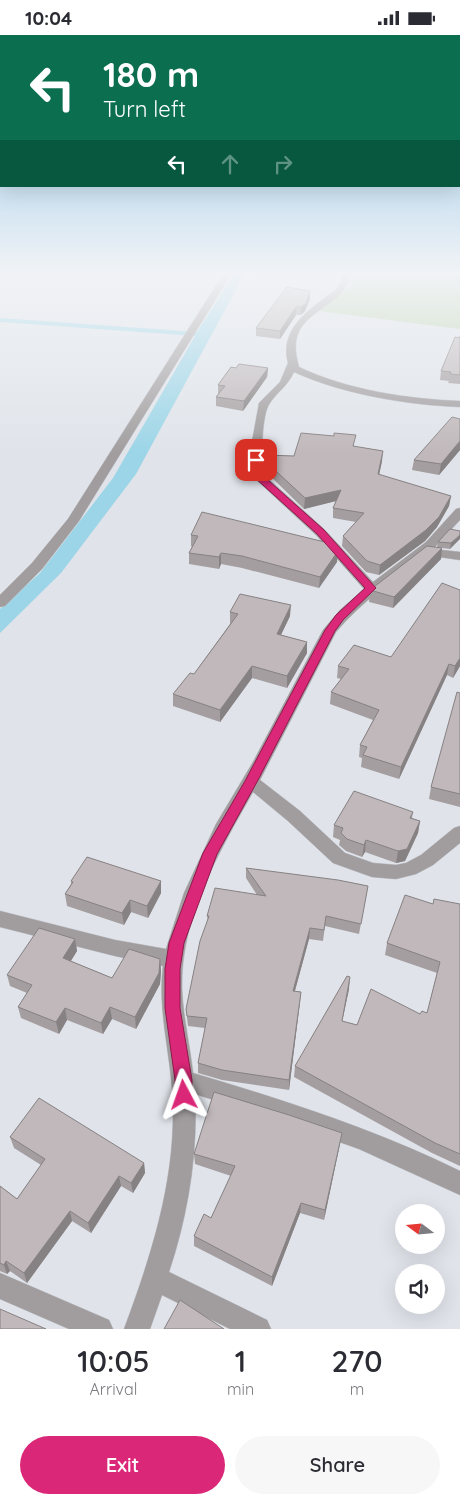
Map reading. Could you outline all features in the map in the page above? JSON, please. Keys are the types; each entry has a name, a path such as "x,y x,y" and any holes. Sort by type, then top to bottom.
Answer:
{"street":[{"path":"0,603 37,566 73,521 190,333"},
{"path":"293,333 289,352 295,369 306,374 352,388 411,401 460,404"},
{"path":"293,363 284,383 264,403 260,414 256,447 256,474 320,532 371,588"},
{"path":"137,1329 156,1279 179,1180 184,1141 183,1080 172,1008 174,959 186,915 210,853 250,782 330,630 339,618 371,588 441,535 460,512"},
{"path":"422,551 460,556"},
{"path":"250,782 294,816 339,858 372,869 396,872 410,869 427,860 460,833"},
{"path":"0,919 115,948 174,959"},
{"path":"183,1080 285,1111 366,1140 415,1160 460,1183"},
{"path":"156,1279 258,1329"},
{"path":"0,1286 100,1329"}],"water":[{"path":"159,333 212,333 136,474 61,573 0,633 0,609 40,573 113,478 195,336"}],"building":[{"path":"460,336 460,375 441,371 455,337 459,338"},
{"path":"239,364 268,368 244,401 216,397 225,386 218,385 231,367 236,368"},
{"path":"452,417 460,419 460,441 441,464 414,460"},
{"path":"301,433 334,436 334,433 356,435 353,446 383,451 378,474 451,496 439,517 426,530 380,565 367,561 343,536 364,513 333,508 341,490 305,498 264,460 264,455 294,456"},
{"path":"202,512 333,544 338,551 320,577 242,556 221,553 219,557 189,553 198,536 191,535"},
{"path":"450,529 460,531 460,535 451,543 438,542"},
{"path":"427,546 442,548 394,597 370,590"},
{"path":"442,583 460,590 460,658 455,666 449,664 401,767 363,755 367,747 360,745 379,710 331,692 349,669 338,666 354,645 391,657"},
{"path":"240,594 291,605 277,634 307,642 287,676 252,666 220,710 173,694 190,673 194,674 238,614 230,612"},
{"path":"457,692 460,693 460,794 431,787"},
{"path":"354,791 413,812 410,818 420,821 407,849 398,851 366,840 364,845 347,839 341,833 343,828 334,825"},
{"path":"87,857 161,881 147,906 130,900 122,913 65,894"},
{"path":"246,868 338,880 368,886 361,924 326,916 324,930 310,928 293,991 301,992 289,1080 222,1070 198,1063 207,1018 187,1016 186,1009 200,941 209,916 207,916 215,888 266,896"},
{"path":"405,895 433,904 434,899 460,904 460,1154 435,1143 295,1066 347,976 350,977 342,1021 357,1025 371,989 420,1014 422,1011 427,1013 440,962 387,943"},
{"path":"39,928 75,939 63,958 112,978 129,949 160,959 159,973 135,1017 110,1007 101,1023 65,1008 56,1022 18,1007 32,985 7,975"},
{"path":"214,1092 342,1133 325,1210 301,1203 272,1277 194,1236 204,1214 211,1218 235,1166 194,1154"},
{"path":"39,1098 144,1163 131,1183 119,1176 88,1223 70,1211 24,1273 6,1261 4,1265 0,1263 0,1186 17,1199 45,1159 10,1137"},
{"path":"180,1300 224,1329 164,1329"},
{"path":"0,1309 46,1329 0,1329"}],"route":[{"path":"184,1095 172,1008 172,969 177,943 196,889 210,853 250,782 330,630 339,618 371,588 335,547 305,517 266,485 256,474 256,460"}]}
